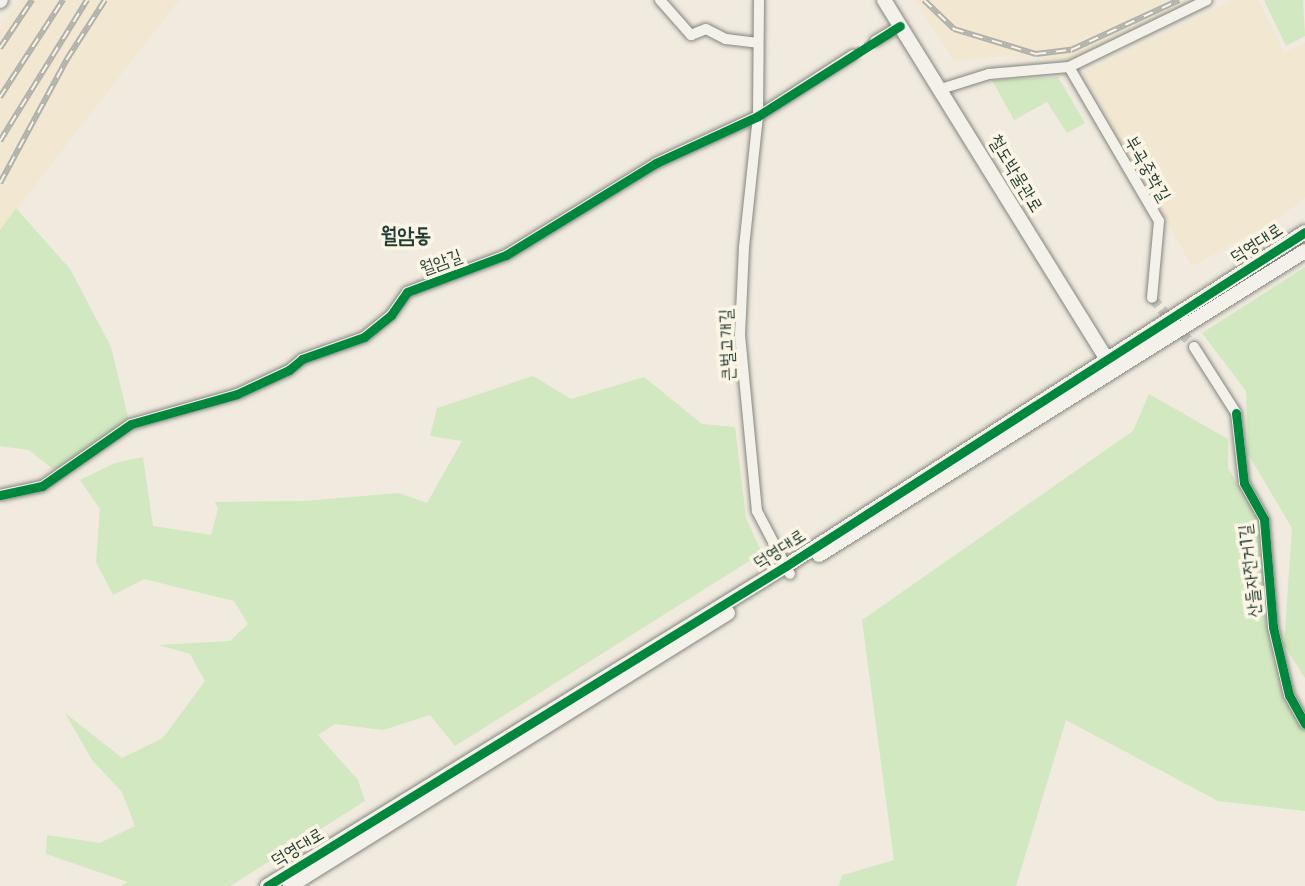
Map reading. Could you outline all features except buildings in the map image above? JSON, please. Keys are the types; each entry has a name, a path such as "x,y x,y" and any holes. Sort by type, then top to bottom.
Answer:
{"street":[{"path":"660,0 691,35 706,29 726,39 758,43"},
{"name":"큰벌고개길","path":"759,0 758,116 744,247 740,335 757,510 788,570"},
{"name":"철도박물관로","path":"884,0 942,89 1109,364"},
{"path":"942,89 989,74 1069,67 1207,0"},
{"path":"875,41 900,26"},
{"name":"월암길","path":"0,495 42,486 131,424 237,394 289,370 302,359 364,337 391,315 407,292 506,255 656,163 758,116 853,55"},
{"name":"부곡중학길","path":"1069,67 1159,221 1152,298"},
{"name":"덕영대로","path":"290,886 1109,364 1305,232"},
{"name":"덕영대로","path":"1109,364 1305,251"},
{"name":"산들자전거1길","path":"1194,347 1236,412 1244,483 1264,519 1273,627 1289,695 1305,724"},
{"name":"덕영대로","path":"267,886 788,570"}],"shaded area":[{"path":"19,0 179,0 0,230 0,28"},
{"path":"915,0 1193,0 1070,60 1005,56 954,61"},
{"path":"1233,0 1258,0 1284,53 1305,43 1305,198 1272,223 1192,266 1083,73"}],"green space":[{"path":"1264,0 1303,0 1305,36 1286,46"},
{"path":"1058,77 1085,123 1067,133 1047,102 1014,120 992,80"},
{"path":"16,208 70,269 111,347 129,421 54,470 29,450 0,446 0,230"},
{"path":"1305,267 1305,678 1284,645 1292,528 1248,454 1246,391 1202,333"},
{"path":"533,376 571,399 644,377 702,424 735,427 746,518 762,553 455,746 430,715 383,730 335,724 318,735 358,780 365,801 230,886 121,886 128,882 46,854 47,835 100,843 135,826 122,792 92,760 65,713 122,758 163,738 205,681 190,654 159,645 230,641 248,624 234,601 144,579 113,595 96,562 100,509 80,480 115,463 143,457 153,526 211,535 218,509 215,502 304,501 399,493 427,503 462,441 430,436 437,408"},
{"path":"1149,394 1228,439 1228,468 1259,521 1266,624 1284,702 1305,729 1305,811 1218,801 1066,720 1016,886 838,886 843,875 894,860 862,620 1133,431"}],"tunnel":[{"path":"853,55 875,41"},
{"path":"1152,298 1194,347"}],"railway":[{"path":"0,48 32,0"},
{"path":"0,97 63,0"},
{"path":"0,141 87,0"},
{"path":"0,183 67,59 105,0"},
{"path":"924,0 954,29 1036,54 1071,50 1179,0"}],"cycle path":[{"path":"0,495 42,486 131,424 237,394 289,370 302,359 364,337 391,315 407,292 506,255 656,163 758,116 900,26"},
{"path":"267,886 786,566 1305,232"},
{"path":"1236,413 1244,483 1264,519 1273,627 1289,695 1305,724"}],"district":[{"name":"월암동","path":"406,236"}]}
